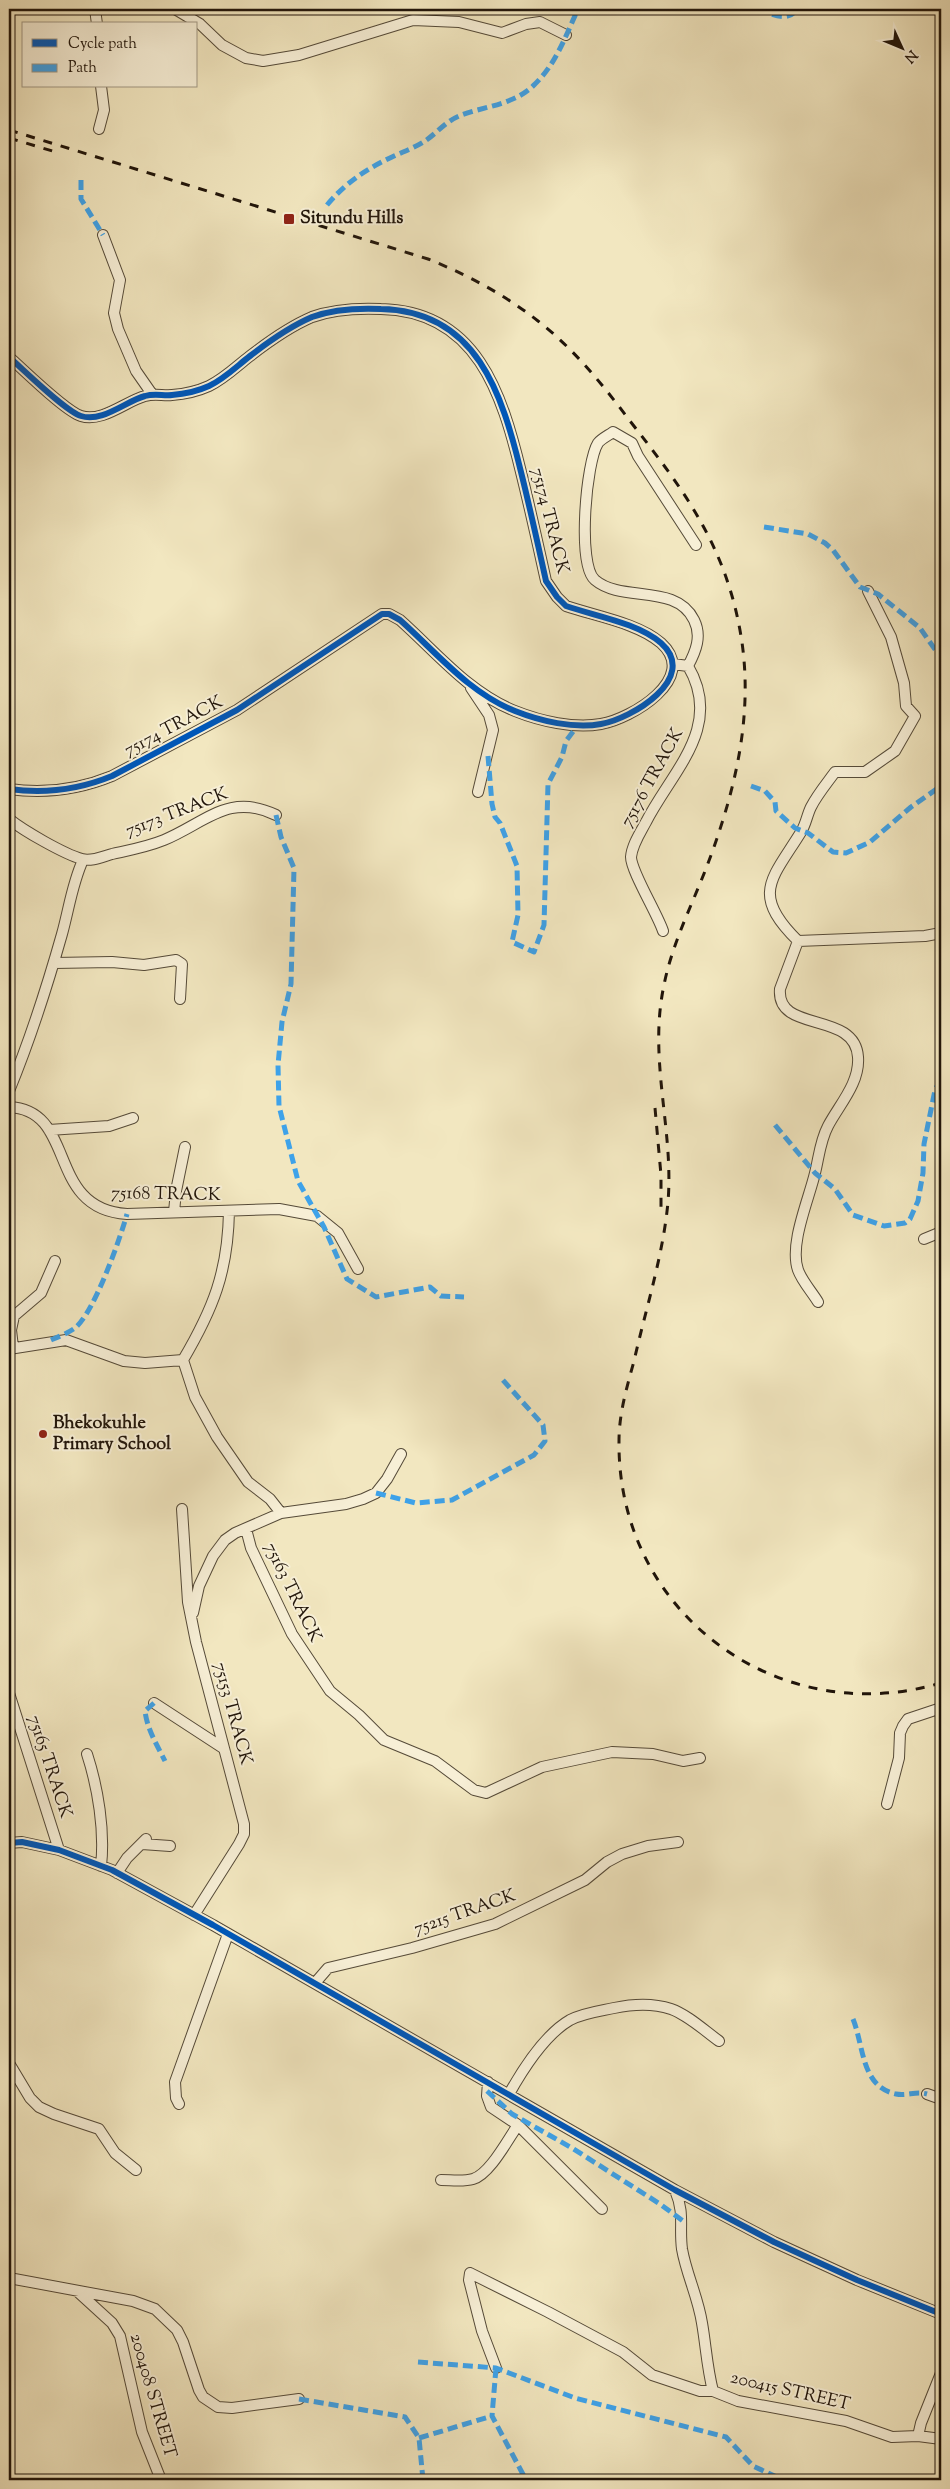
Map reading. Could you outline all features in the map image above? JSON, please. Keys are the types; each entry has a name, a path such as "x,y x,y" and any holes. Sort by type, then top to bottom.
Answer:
{"street":[{"path":"95,9 97,22"},
{"path":"176,9 197,22"},
{"path":"198,23 222,45 246,58 262,61 299,55 413,20 459,22 502,33 526,24 540,22 566,35"},
{"path":"99,129 104,110 101,88"},
{"path":"104,235 120,280 114,313 116,324 128,355 152,394"},
{"name":"75174 TRACK","path":"9,358 80,416 99,416 125,402 152,394 171,395 189,393 211,385 254,353 301,323 335,311 363,308 394,309 426,317 448,328 469,346 489,374 500,399 513,441 546,581 556,597 566,606 647,634 661,643 673,664 672,675 666,686 644,706 613,721 599,725 569,725 523,714 497,703 468,683 400,620 389,614 382,614 237,710 112,776 92,784 63,790 9,788"},
{"path":"673,664 688,666 696,651 698,633 692,616 686,609 677,602 611,588 599,583 590,574 586,565 584,536 590,471 598,442 613,432 632,443 638,456 696,545"},
{"path":"868,591 890,637 904,683 906,706 914,716 895,751 865,772 835,772 811,806 802,830 773,876 770,902 785,928 798,941 838,941 941,933"},
{"name":"75176 TRACK","path":"663,931 635,873 631,857 655,804 679,768 699,726 702,699 696,680 688,666"},
{"path":"468,683 489,715 492,725 491,742 478,792"},
{"name":"75173 TRACK","path":"83,860 151,845 234,806 252,805 276,815"},
{"path":"9,819 30,833 83,860 75,877 54,963 32,1032 9,1091"},
{"path":"798,941 779,996 784,1005 793,1014 802,1019 838,1028 848,1035 858,1055 858,1066 846,1099 824,1136 796,1248 798,1270 818,1302"},
{"path":"54,963 112,962 144,965 176,960 182,964 183,971 180,999"},
{"name":"75168 TRACK","path":"9,1107 29,1110 37,1116 49,1130 79,1192 90,1203 102,1210 117,1213 229,1212 279,1209 317,1216 338,1233 358,1269"},
{"path":"49,1130 109,1126 133,1118"},
{"path":"174,1212 178,1178 185,1147"},
{"path":"183,1360 206,1322 213,1304 226,1257 229,1212"},
{"path":"924,1239 941,1232"},
{"path":"55,1261 41,1293 14,1316 11,1330 11,1348 51,1340 71,1341 124,1361 145,1363 183,1360"},
{"path":"183,1360 196,1397 217,1437 248,1482 270,1499 281,1513"},
{"path":"246,1529 281,1513 346,1504 364,1499 376,1492 387,1479 400,1454"},
{"name":"75153 TRACK","path":"182,1509 188,1602 223,1748 242,1815 244,1834 194,1915"},
{"name":"75163 TRACK","path":"192,1619 199,1586 213,1556 225,1540 235,1533 246,1529 251,1548 281,1612 318,1675 330,1691 359,1715 384,1740 392,1745 435,1761 474,1790 486,1793 542,1767 612,1752 653,1754 683,1761 700,1758"},
{"name":"75165 TRACK","path":"9,1693 59,1850"},
{"path":"154,1703 223,1748"},
{"path":"887,1804 899,1758 900,1733 908,1719 923,1712 941,1708"},
{"path":"87,1754 101,1825 103,1850 100,1866"},
{"path":"9,1843 22,1842 59,1850 117,1873 315,1983 675,2190 774,2242 857,2280 941,2314"},
{"path":"117,1873 128,1858 144,1842 170,1846"},
{"name":"75215 TRACK","path":"315,1983 328,1968 412,1948 495,1924 585,1880 606,1862 622,1854 648,1846 678,1842"},
{"path":"179,2104 176,2098 175,2082 228,1934"},
{"path":"509,2094 517,2079 558,2028 571,2019 594,2012 622,2006 655,2005 673,2010 720,2041"},
{"path":"9,2064 30,2098 39,2107 54,2114 99,2128 115,2153 136,2170"},
{"path":"488,2082 486,2096 491,2106 518,2124 602,2209"},
{"path":"927,2094 941,2099"},
{"path":"441,2180 470,2180 480,2175 496,2158 518,2124"},
{"name":"200415 STREET","path":"675,2190 681,2205 683,2221 681,2240 684,2257 699,2307 704,2348 713,2391 738,2401 846,2421 892,2437 918,2436 941,2439"},
{"path":"496,2368 482,2331 469,2280 470,2273 623,2352 652,2375 700,2391 713,2391"},
{"path":"9,2278 76,2291"},
{"name":"200408 STREET","path":"76,2291 139,2302 155,2309 177,2330 183,2342 198,2390 203,2397 218,2407 232,2408 299,2399"},
{"name":"200408 STREET","path":"76,2291 112,2322 120,2336 142,2432 161,2480"},
{"path":"918,2436 921,2423 941,2372"}],"railway":[{"path":"9,130 428,259 486,286 538,321 564,343 609,394 650,446 685,496 714,547 725,574 741,636 745,695 739,753 726,810 707,866 677,940 664,985 659,1040 668,1148 668,1202 658,1262 620,1420 619,1441 626,1503 646,1558 677,1606 718,1644 767,1673 822,1690 880,1693 941,1683"},
{"path":"9,138 59,153"},
{"path":"655,1108 661,1175 661,1213"}],"marked path":[{"path":"327,205 358,176 422,143 454,118 509,101 527,91 549,68 565,39 578,9"},
{"path":"758,9 779,16 789,16 798,9"},
{"path":"81,180 81,199 103,235"},
{"path":"764,527 808,534 825,543 833,550 860,587 878,594 920,628 941,658"},
{"path":"488,756 495,817 500,823 517,866 518,915 512,942 534,952 544,925 548,784 562,757 566,741 578,725"},
{"path":"751,786 765,791 775,802 776,811 795,828 808,833 833,852 846,853 870,842 911,807 941,786"},
{"path":"276,815 281,837 294,868 291,984 282,1022 278,1065 279,1106 298,1181 324,1227 347,1279 376,1297 430,1287 441,1296 464,1297"},
{"path":"775,1125 815,1173 835,1189 853,1215 884,1226 905,1223 910,1219 918,1201 923,1173 924,1144 935,1090 941,1079"},
{"path":"51,1340 75,1328 90,1307 119,1240 127,1214"},
{"path":"376,1493 416,1503 452,1500 534,1455 545,1441 543,1425 502,1379"},
{"path":"154,1703 145,1711 146,1718 165,1761"},
{"path":"853,2019 866,2064 876,2083 885,2090 896,2094 927,2094"},
{"path":"487,2091 512,2114 572,2148 660,2204 683,2221"},
{"path":"418,2362 496,2368 575,2398 726,2437 753,2466 783,2480"},
{"path":"496,2368 492,2416 526,2480"},
{"path":"299,2399 405,2417 419,2438 423,2480"},
{"path":"419,2438 492,2416"}],"cycle path":[{"path":"9,357 65,407 81,416 97,417 145,396 182,394 209,386 280,335 320,314 346,310 381,309 414,313 441,324 462,341 480,362 494,387 505,414 513,443 528,499 546,581 566,606 628,625 652,636 661,643 671,656 672,670 667,683 657,695 629,714 614,721 591,725 557,723 515,711 483,694 454,671 400,620 389,614 382,614 237,710 112,776 87,785 61,790 9,789"},
{"path":"9,1843 22,1842 59,1850 112,1870 213,1925 675,2190 774,2242 857,2280 941,2314"}],"place":[{"name":"Situndu Hills","path":"289,219"},
{"name":"Bhekokuhle Primary School","path":"43,1434"}]}
